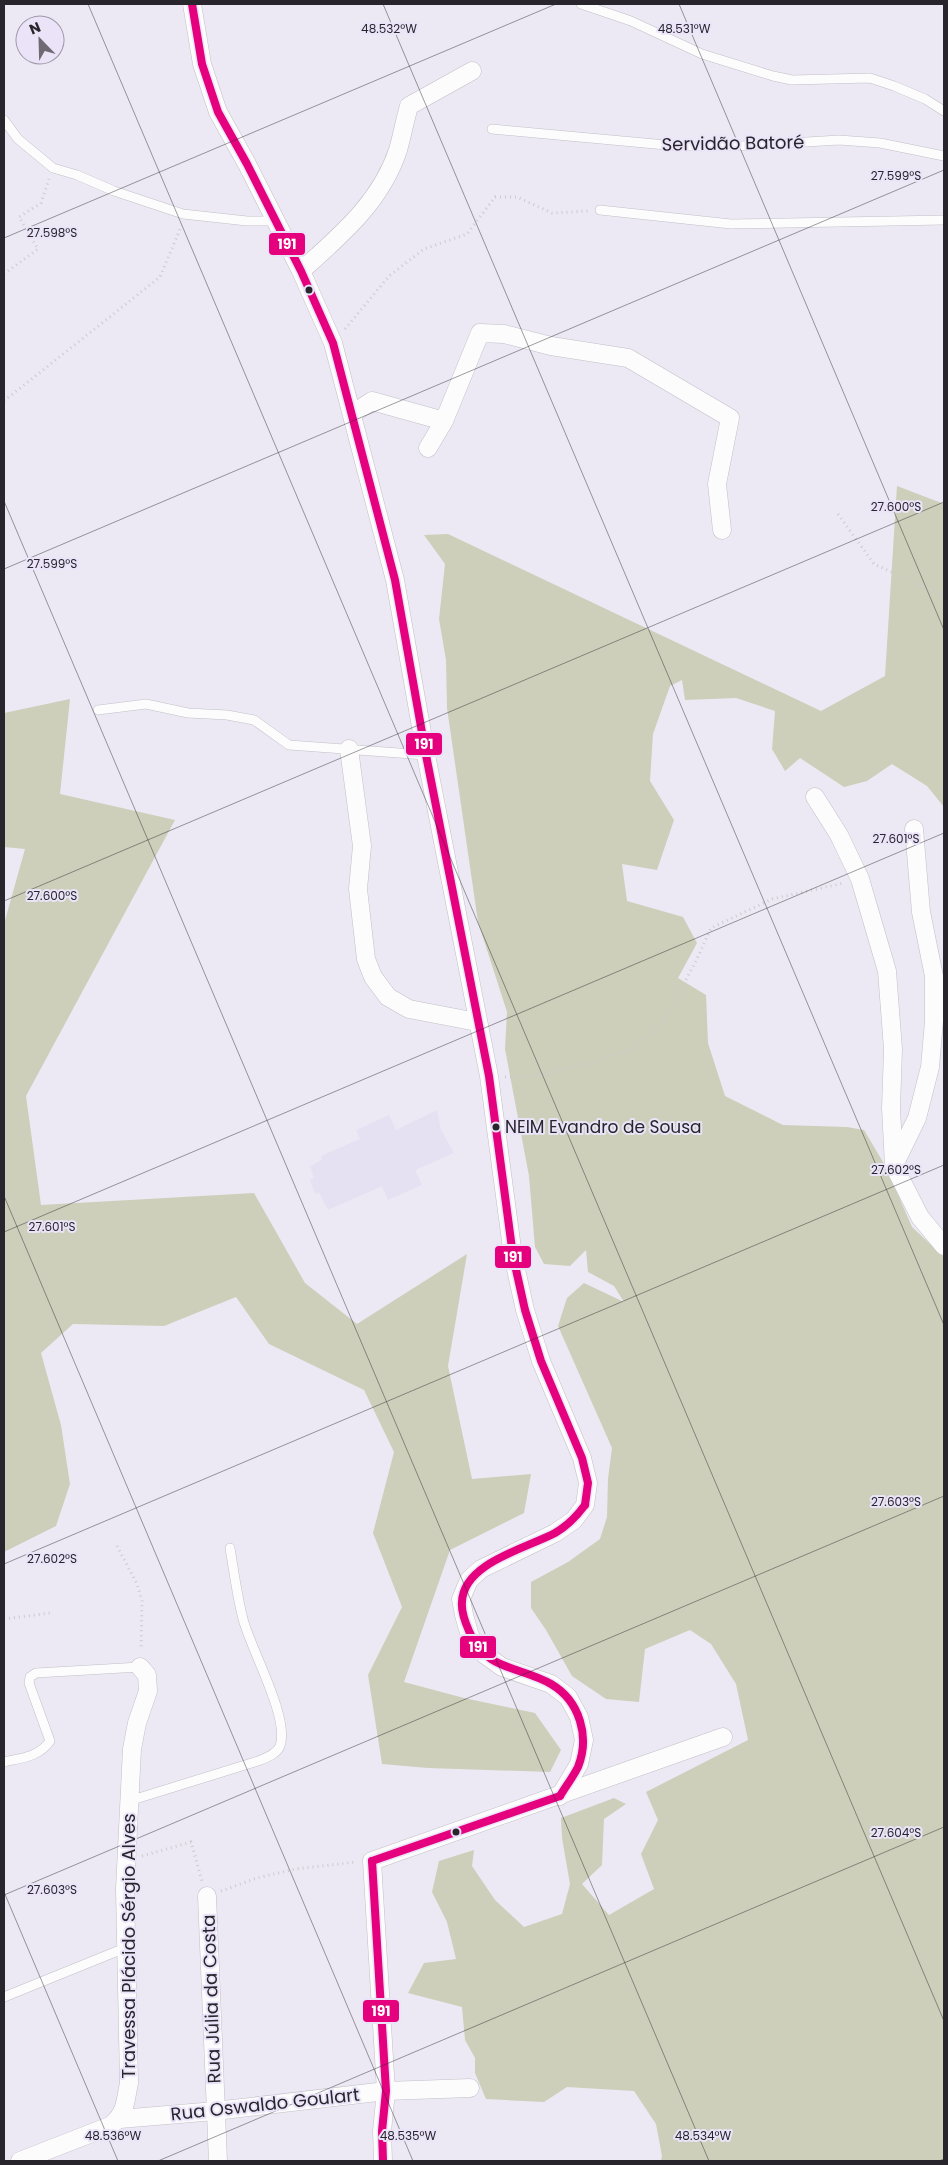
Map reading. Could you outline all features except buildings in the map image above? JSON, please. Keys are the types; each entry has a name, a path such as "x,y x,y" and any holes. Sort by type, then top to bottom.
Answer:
{"street":[{"path":"192,4 202,64 218,112 301,270 334,343 395,580 426,755 489,1076 513,1256 525,1310 541,1361 582,1458 588,1482 585,1505 574,1520 555,1533 481,1569 469,1580 461,1598 470,1636 484,1654 502,1667 551,1684 568,1697 579,1717 584,1740 579,1764 560,1796"},
{"path":"301,270 352,225 377,194 397,152 409,106 472,71"},
{"path":"428,448 444,420 480,333 504,334 551,346 628,358 730,418 717,484 722,530"},
{"path":"352,414 372,401 444,420"},
{"path":"349,749 362,846 359,898 366,959 373,977 388,997 409,1009 477,1022"},
{"path":"815,797 839,835 860,879 887,971 893,1049 892,1108 894,1166 920,1217 944,1246"},
{"path":"894,1166 917,1118 930,1067 934,1021 934,976 921,912 914,829"},
{"name":"Travessa Plácido Sérgio Alves","path":"120,2118 129,2083 125,1948 128,1801 132,1749 137,1723 148,1691 147,1675 140,1668"},
{"path":"383,2161 382,2131 386,2091 372,1861 724,1737"},
{"name":"Rua Júlia da Costa","path":"207,1896 218,2161"},
{"name":"Rua Oswaldo Goulart","path":"120,2118 215,2111 386,2091 470,2088"},
{"path":"20,2161 99,2132 120,2118"}],"lane":[{"path":"581,4 631,21 702,54 773,76 792,80 870,78 925,99 944,111"},
{"path":"4,120 18,139 53,168 77,175 114,191 186,215 247,221 276,221"},
{"name":"Servidão Batoré","path":"492,129 677,146 741,146 839,140 880,143 944,156"},
{"path":"600,210 731,224 944,220"},
{"path":"98,710 146,704 188,713 227,715 254,720 289,745 321,749 349,749 426,755"},
{"path":"128,1801 258,1761 272,1755 280,1746 281,1729 278,1712 244,1625 230,1548"},
{"path":"4,1762 33,1756 44,1750 50,1741 30,1683 30,1677 36,1672 140,1668"},
{"path":"4,1997 125,1948"}],"path":[{"path":"4,274 38,249 19,217 41,203 53,168"},
{"path":"334,343 389,276 424,250 468,234 495,197 517,197 552,213 600,210"},
{"path":"4,401 160,277 186,215"},
{"path":"838,514 874,564 944,596"},
{"path":"489,1076 528,1077 584,1065 634,1048 664,1020 696,961 711,928 772,899 860,879"},
{"path":"117,1546 137,1584 142,1601 140,1668"},
{"path":"4,1619 50,1613"},
{"path":"126,1861 191,1842 207,1896 257,1878 285,1872 372,1861"}],"shaded area":[{"path":"437,1110 441,1130 454,1153 415,1170 422,1185 388,1200 382,1186 328,1210 319,1193 315,1194 310,1180 314,1178 310,1166 322,1160 321,1156 360,1139 356,1130 389,1115 396,1130"}],"green space":[{"path":"897,486 944,504 944,807 927,786 892,764 867,781 844,787 800,758 785,771 772,749 775,711 736,698 685,700 682,680 670,686 653,734 650,781 674,820 657,870 622,864 627,901 683,917 697,943 678,978 706,995 708,1043 725,1096 783,1125 847,1127 864,1130 886,1167 912,1227 944,1257 944,2161 661,2161 662,2156 656,2124 634,2091 567,2087 544,2102 486,2099 475,2073 475,2058 465,2040 462,2007 408,1993 424,1963 456,1959 447,1922 432,1892 439,1861 474,1850 472,1866 495,1900 524,1927 562,1914 570,1884 562,1838 561,1818 614,1798 626,1804 604,1819 602,1865 582,1884 609,1915 654,1889 641,1854 658,1820 646,1792 748,1740 736,1684 711,1644 690,1630 645,1649 639,1702 606,1699 572,1676 531,1608 531,1582 568,1562 600,1539 607,1517 608,1479 612,1448 558,1326 567,1298 584,1283 624,1302 614,1286 588,1272 586,1250 570,1266 544,1264 535,1247 529,1176 505,1049 507,1012 478,922 447,708 446,660 439,619 445,564 424,535 448,534 821,711 885,676"},
{"path":"70,699 60,794 175,820 26,1096 41,1205 254,1193 305,1283 357,1324 467,1254 448,1366 472,1479 531,1474 524,1513 450,1550 404,1682 464,1698 535,1713 561,1750 550,1772 428,1768 382,1764 368,1675 402,1607 373,1533 394,1452 364,1390 269,1344 236,1297 164,1326 73,1324 41,1353 61,1425 70,1484 56,1526 4,1552 4,924 25,849 4,847 4,713"}],"transit line":[{"name":"191","path":"192,4 202,64 218,112 247,164 301,271 333,343 395,580 426,755 489,1076 513,1256 525,1310 541,1361 582,1458 588,1483 585,1505"},
{"name":"191","path":"560,1796 576,1771 581,1756 582,1732 575,1710 561,1691 551,1684 504,1666 484,1654 476,1644 468,1628 462,1602 465,1588 484,1567 498,1558 555,1533 572,1520 585,1505"},
{"name":"191","path":"372,1861 560,1796"},
{"name":"191","path":"372,1861 386,2091 382,2131 383,2161"}],"place":[{"name":"NEIM Evandro de Sousa","path":"496,1127"}]}
